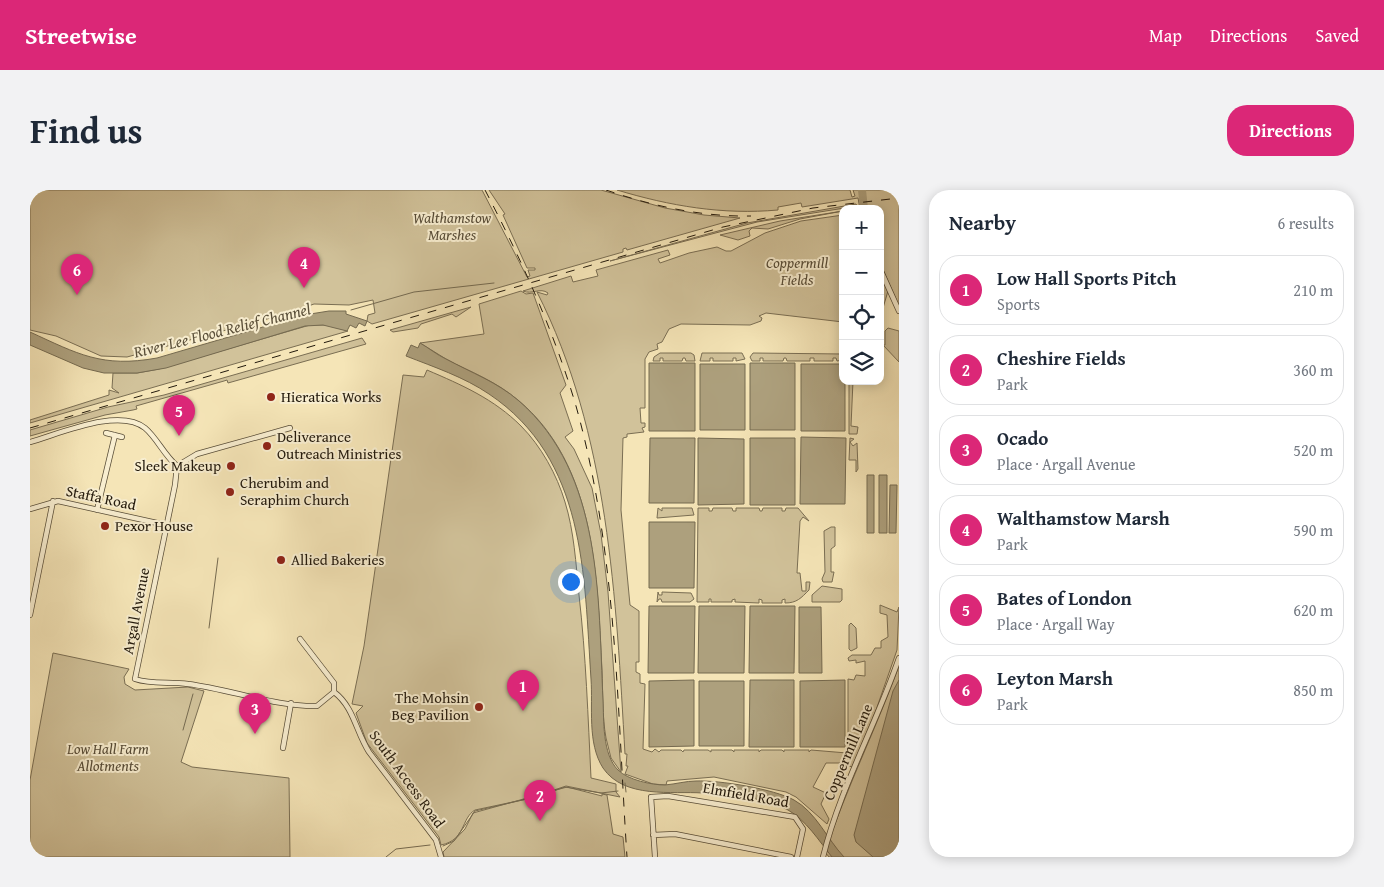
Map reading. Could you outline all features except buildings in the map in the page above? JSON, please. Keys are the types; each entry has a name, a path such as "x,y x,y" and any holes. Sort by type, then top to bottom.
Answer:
{"street":[{"path":"884,278 899,311"},
{"path":"30,442 102,421 127,419 145,428 177,466 197,454 290,428"},
{"path":"106,433 122,437"},
{"path":"98,510 115,435"},
{"name":"Argall Avenue","path":"177,466 135,679 144,682 188,684 291,704"},
{"path":"30,614 53,502"},
{"name":"Staffa Road","path":"30,509 53,502 166,525"},
{"name":"South Access Road","path":"300,639 332,681 334,692 348,708 368,752 436,840 441,857"},
{"name":"Coppermill Lane","path":"823,856 831,825 889,689 899,658"},
{"path":"283,748 291,704 317,706 334,692"},
{"name":"Elmfield Road","path":"653,835 651,797 683,797 795,817 802,829 797,857"},
{"path":"655,857 653,835 675,834 792,857"}],"green space":[{"name":"Walthamstow Marshes","path":"30,190 482,190 527,277 530,276 528,270 535,270 535,268 527,268 503,215 505,214 489,190 601,190 665,208 704,215 740,218 627,250 626,248 623,249 623,252 372,324 367,321 368,315 375,313 373,300 349,305 314,304 289,313 127,357 101,356 56,336 30,330"},
{"path":"617,190 850,190 852,197 855,196 853,190 899,190 899,306 884,272 884,205 859,205 858,198 802,207 801,203 778,207 778,210 737,211 697,208 657,201"},
{"path":"839,207 839,209 757,222 610,261 747,223"},
{"path":"839,212 800,219 768,229 752,228 749,231 750,236 738,240 720,235 780,221"},
{"name":"Coppermill Fields","path":"839,216 839,322 766,313 759,316 762,318 761,321 750,325 681,324 669,329 662,342 657,344 658,349 649,352 645,359 645,408 640,408 641,423 645,423 645,427 642,428 644,432 627,434 627,437 623,438 621,510 630,605 639,611 639,662 636,662 636,672 640,674 640,683 645,684 643,749 652,752 655,749 659,752 661,750 681,750 683,752 684,750 708,750 711,752 711,750 732,750 734,752 734,750 759,750 759,752 761,750 782,750 784,752 784,750 809,750 809,752 811,750 847,753 851,749 850,735 848,735 848,679 854,680 856,675 865,676 865,661 856,663 856,660 849,661 848,658 852,655 871,655 875,648 881,648 881,641 888,637 887,615 880,613 880,605 897,612 899,607 897,650 876,710 852,767 840,763 826,763 813,787 826,793 821,804 829,819 827,824 796,797 786,792 714,777 667,781 666,785 653,784 625,774 628,766 626,766 627,754 625,754 618,636 605,518 594,459 580,402 561,346 537,292 547,295 548,293 545,291 523,291 571,276 573,282 598,276 596,270 668,250 670,255 658,259 660,263 689,253 717,247 731,251 765,233 801,221"},
{"path":"884,283 888,291 884,304"},
{"path":"521,291 526,294 533,293 566,385 560,393 573,431 565,437 574,449 592,488 601,534 608,592 621,772 611,758 606,738 594,561 578,489 563,457 544,426 518,400 492,382 446,359 420,343 484,334 479,304"},
{"path":"471,307 456,317 452,314 421,324 418,328 393,332 390,330"},
{"path":"310,325 329,325 348,331 30,423 30,420 109,395 109,390 119,393 112,388 113,373 137,373 159,369"},
{"path":"888,328 899,331 899,362 884,346 885,331"},
{"path":"362,338 366,344 228,383 227,380 136,406 137,409 105,415 30,436 30,430 108,407 164,395"},
{"path":"660,353 691,353 694,355 695,361 686,361 683,358 682,361 663,361 663,358 660,358 660,361 653,361 654,357"},
{"path":"702,353 742,353 745,359 736,361 736,358 733,358 733,361 713,361 713,358 710,358 710,361 700,361"},
{"path":"753,353 839,354 839,361 833,358 833,361 814,361 814,358 810,358 810,361 787,361 784,358 783,361 763,361 763,358 760,358 760,361 752,361 750,357"},
{"path":"427,370 477,393 511,416 528,434 548,461 558,482 568,513 576,560 585,664 591,778 616,784 616,792 620,797 566,786 527,799 475,810 467,818 455,839 441,845 439,837 367,743 356,713 363,706 352,704 364,646 403,375 424,377"},
{"path":"849,385 853,385 851,426 858,427 857,434 849,434"},
{"path":"850,438 854,439 850,442 853,446 857,443 858,469 856,472 856,460 849,460"},
{"path":"658,508 662,511 662,508 692,508 694,515 657,518"},
{"path":"698,508 709,508 709,511 712,511 713,508 732,508 733,511 736,511 736,508 759,508 762,511 763,508 782,508 782,511 785,511 786,508 798,508 809,521 803,517 800,521 797,573 800,573 802,591 806,591 806,582 810,582 809,590 798,599 789,603 785,603 785,599 782,600 782,603 762,603 762,600 759,599 759,603 735,602 735,599 732,602 711,602 711,599 709,599 709,602 697,602"},
{"path":"835,527 835,546 831,549 831,572 834,572 832,582 823,582 822,579 825,572 824,531"},
{"path":"822,586 842,589 842,600 840,602 812,602 812,595"},
{"path":"658,592 659,595 662,595 662,592 691,593 694,599 690,602 662,602 659,599 657,602"},
{"path":"851,623 856,628 857,648 851,651 849,649 849,625"},
{"name":"Low Hall Farm Allotments","path":"53,653 129,669 124,677 125,684 135,690 188,687 204,691 181,762 192,767 289,778 290,857 30,857 30,780"},
{"path":"899,666 899,857 829,857 825,852 833,829"},
{"path":"567,787 602,796 602,794 607,795 613,834 623,837 625,857 444,857 443,852 465,829 473,813"}],"shaded area":[{"path":"329,311 346,311 346,314 367,321 365,326 359,323 356,328 350,325 347,331 323,325 305,326 166,368 137,373 104,373 83,368 30,345 30,332 62,347 91,357 105,360 138,361 157,358 304,315"},
{"path":"420,343 511,394 547,431 567,464 581,501 591,540 600,621 606,746 618,770 622,774 634,779 654,784 665,785 688,781 718,782 746,786 785,796 809,811 844,857 832,857 801,819 788,810 769,802 735,796 636,789 623,785 612,778 603,768 598,758 593,736 589,639 581,560 574,522 562,485 545,451 521,421 489,394 459,377 406,356 411,345 418,348"},
{"path":"649,363 695,363 695,431 649,431"},
{"path":"750,363 795,363 795,430 750,430"},
{"path":"700,364 745,364 745,430 700,430"},
{"path":"801,364 839,364 839,385 845,385 845,431 801,431"},
{"path":"801,437 846,438 845,504 800,504"},
{"path":"650,438 695,438 694,503 649,503"},
{"path":"698,438 744,439 744,504 698,505"},
{"path":"750,438 795,438 795,505 750,505"},
{"path":"867,475 874,475 874,533 867,533"},
{"path":"879,475 887,475 887,533 879,533"},
{"path":"890,485 897,485 896,533 889,533"},
{"path":"649,522 695,522 694,588 649,588"},
{"path":"649,606 695,606 694,673 648,673"},
{"path":"699,606 745,606 744,673 698,673"},
{"path":"750,606 795,606 794,673 749,673"},
{"path":"799,607 821,607 822,673 799,673"},
{"path":"694,680 694,746 649,747 649,681"},
{"path":"750,680 794,680 794,747 749,747"},
{"path":"845,680 845,747 800,747 800,681"},
{"path":"899,680 899,857 873,857 856,842 854,835 893,691"},
{"path":"699,681 744,681 744,746 699,746"}],"waterway":[{"path":"862,190 864,205"},
{"path":"351,310 414,292 494,283"},
{"path":"209,628 218,558"},
{"path":"183,730 193,694"},
{"path":"625,783 626,792"},
{"path":"443,846 454,841 475,811 531,798 565,787 601,793 618,791"},
{"path":"386,857 396,849 430,845"}],"railway":[{"path":"485,190 524,269 558,350 576,406 590,461 608,573 627,857"},
{"path":"606,190 641,201 677,209 714,215 751,216"},
{"path":"30,428 723,227 813,208 899,198"}],"place":[{"name":"Walthamstow Marsh","path":"304,288"},
{"name":"Leyton Marsh","path":"77,295"},
{"name":"Hieratica Works","path":"271,397"},
{"name":"Bates of London","path":"179,436"},
{"name":"Deliverance Outreach Ministries","path":"267,446"},
{"name":"Sleek Makeup","path":"231,466"},
{"name":"Cherubim and Seraphim Church","path":"230,492"},
{"name":"Pexor House","path":"105,526"},
{"name":"Allied Bakeries","path":"281,560"},
{"name":"The Mohsin Beg Pavilion","path":"479,707"},
{"name":"Low Hall Sports Pitch","path":"523,711"},
{"name":"Ocado","path":"255,734"},
{"name":"Cheshire Fields","path":"540,821"}],"water label":[{"name":"River Lee Flood Relief Channel","path":"222,330"}]}
